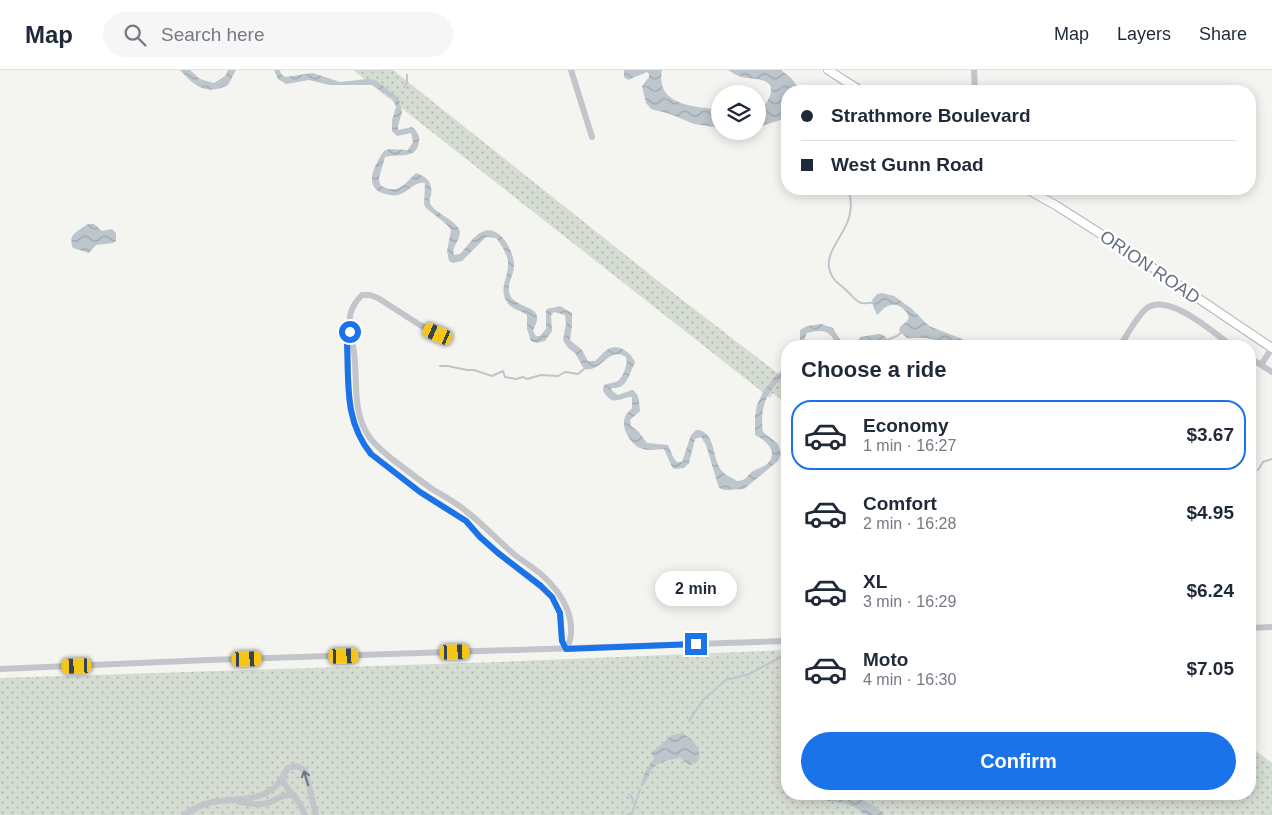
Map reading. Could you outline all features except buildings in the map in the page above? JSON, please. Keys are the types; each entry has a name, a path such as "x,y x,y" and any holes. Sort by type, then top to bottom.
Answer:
{"main road":[{"path":"828,70 852,85"},
{"name":"ORION ROAD","path":"1038,195 1140,259 1272,348"}],"street":[{"path":"571,70 592,137"},
{"path":"974,70 975,85"},
{"path":"438,334 420,325 378,298 362,295 352,307 349,317 350,332 354,343 355,389 362,423 368,435 380,450 415,477 466,511 506,548 542,575 559,593 568,611 572,625 570,640 566,649"},
{"path":"1124,340 1142,313 1149,307 1160,304 1173,306 1223,340"},
{"path":"350,332 347,343 351,416 365,447 420,492 452,511 498,553 541,586 552,597 560,613 562,641 566,649"},
{"path":"1261,365 1272,348"},
{"path":"1256,362 1272,372"},
{"path":"374,456 380,450"},
{"path":"471,527 477,521"},
{"path":"560,613 568,611"},
{"path":"1256,628 1272,627"},
{"path":"0,669 208,660 781,641"},
{"path":"184,815 208,803 235,801 267,792 276,786 291,766 297,766 304,770 316,815"},
{"path":"282,778 285,785 300,804 305,815"},
{"path":"235,801 257,805 283,795 294,795"}],"shaded area":[{"path":"353,70 393,70 672,292 781,376 781,400 773,393 770,398"},
{"path":"781,650 781,800 1256,800 1256,751 1272,763 1272,815 0,815 0,678 498,662"}],"water":[{"path":"180,70 190,70 200,79 214,83 225,76 228,70 236,70 228,85 214,90 201,88 190,81"},
{"path":"274,70 280,70 281,74 285,77 313,73 340,82 375,80 395,95 399,100 402,112 398,130 412,127 418,133 419,141 415,151 411,154 385,157 379,178 380,185 396,189 404,185 416,173 426,178 431,187 430,201 432,206 459,229 460,232 454,248 454,255 460,254 482,232 489,230 500,235 509,247 514,261 509,293 513,299 536,314 537,321 533,331 536,336 540,336 546,329 547,309 560,306 572,313 570,340 582,350 588,361 595,361 612,347 621,348 628,353 635,363 624,384 611,390 618,395 632,390 635,392 639,399 640,411 630,420 631,426 638,431 647,443 668,445 677,462 682,462 691,435 696,430 703,431 707,435 711,440 719,467 726,475 737,481 745,479 753,471 765,466 771,459 772,454 769,446 755,435 755,416 757,405 763,392 775,376 781,372 781,379 766,399 762,414 763,432 778,444 781,454 778,461 744,489 724,490 719,488 706,445 701,437 695,439 689,463 684,468 674,469 664,449 646,450 635,445 628,436 624,426 626,416 632,408 632,397 614,400 610,399 603,391 604,385 616,382 621,378 626,366 626,357 614,355 596,367 584,369 575,353 568,348 563,340 566,324 565,315 554,312 551,315 552,331 545,341 537,343 531,341 527,329 527,315 511,307 504,297 508,260 496,238 486,237 462,261 453,263 449,261 447,251 451,230 426,208 424,204 425,183 417,184 405,192 396,195 381,193 375,189 372,184 373,171 384,151 389,149 408,150 413,142 411,133 397,136 392,131 392,120 396,107 393,99 372,85 329,85 309,80 286,84 278,79"},
{"path":"624,70 662,70 661,82 664,91 679,102 711,109 711,127 694,124 670,114 651,109 646,103 642,86 649,77 647,72 628,80 624,77"},
{"path":"728,70 781,70 791,78 796,85 781,85 781,120 766,125 766,103 771,91 767,82 739,76"},
{"path":"88,224 94,224 102,231 112,229 116,233 116,241 96,245 89,253 73,248 72,236"},
{"path":"882,293 894,296 912,309 929,326 963,340 907,338 899,331 900,327 909,317 903,308 897,305 890,305 877,315 872,300 877,294"},
{"path":"821,324 833,328 840,340 834,340 829,334 817,331 807,333 804,340 800,340 800,330 807,326"},
{"path":"878,334 883,335 888,340 859,340 861,337"},
{"path":"681,733 686,735 698,749 700,755 696,763 689,765 679,757 658,764 653,768 641,787 645,773 654,759 651,753 672,735"},
{"path":"627,793 632,795 634,800 639,798 633,801"},
{"path":"822,800 863,800 885,815 865,815 856,808 839,802"}],"waterway":[{"path":"404,87 407,83 407,75"},
{"path":"850,195 850,214 844,230 832,250 829,264 830,272 835,280 858,302 875,302"},
{"path":"887,340 902,332"},
{"path":"440,366 474,370 492,376 503,371 505,377 516,379 523,377 527,379 541,375 558,376 565,372 578,374 584,369"},
{"path":"1258,470 1263,462 1272,459"},
{"path":"689,721 703,700 726,680 749,674 781,657"},
{"path":"627,815 632,813 640,790"}],"route":[{"path":"350,332 347,343 351,416 365,447 371,454 420,492 466,521 498,553 541,586 552,597 560,613 562,641 566,649 696,644"}]}
